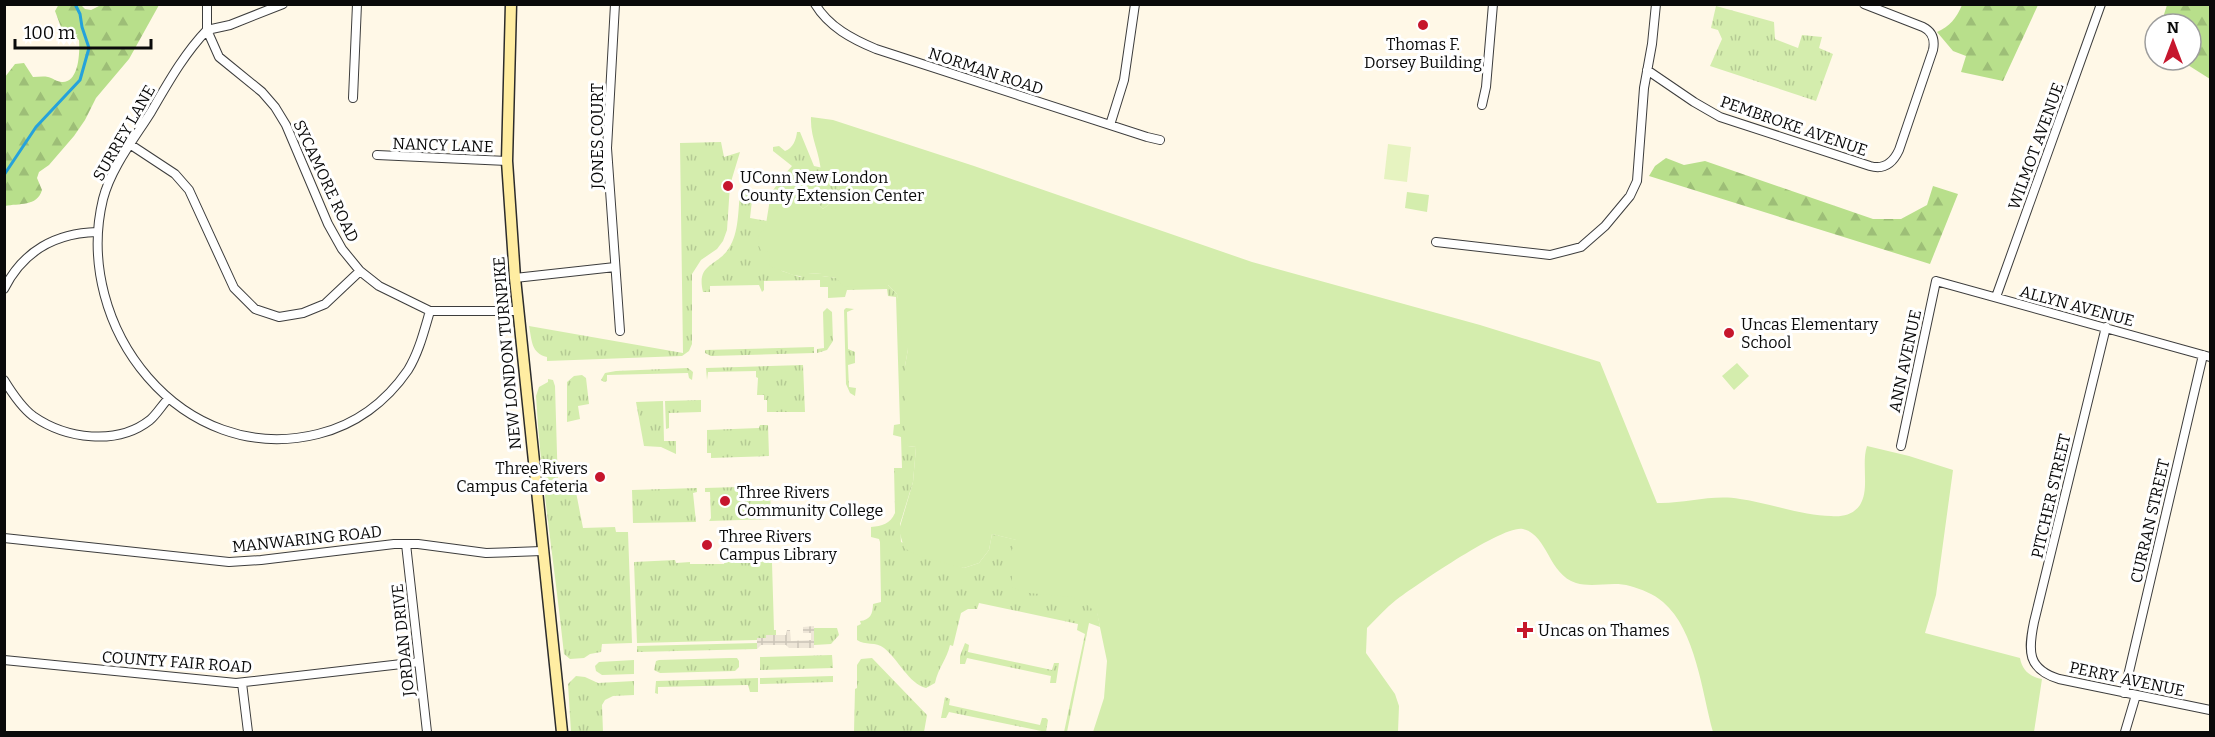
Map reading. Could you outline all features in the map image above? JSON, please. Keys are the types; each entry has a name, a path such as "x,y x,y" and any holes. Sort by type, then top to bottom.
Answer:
{"main road":[{"name":"NEW LONDON TURNPIKE","path":"511,4 507,161 515,278 561,732"}],"street":[{"path":"207,4 207,30 230,25 283,4"},
{"path":"353,98 357,4"},
{"name":"JONES COURT","path":"615,4 607,148 620,331"},
{"name":"NORMAN ROAD","path":"815,4 840,30 876,49 1160,140"},
{"path":"1110,125 1125,77 1135,4"},
{"path":"1482,105 1486,87 1493,4"},
{"path":"1436,242 1546,255 1563,253 1581,247 1599,232 1630,196 1636,184 1656,4"},
{"name":"PEMBROKE AVENUE","path":"1647,70 1720,117 1874,168 1886,166 1897,154 1933,50 1934,40 1927,29 1864,4"},
{"name":"WILMOT AVENUE","path":"1996,297 2101,4"},
{"name":"SURREY LANE","path":"207,30 189,49 116,168 103,197 97,232 99,273 113,321 122,342 139,369 168,399 196,418 233,434 262,440 294,440 330,431 359,418 385,398 408,369 422,340 430,311"},
{"name":"SYCAMORE ROAD","path":"207,30 219,57 262,92 275,107 286,125 328,224 342,249 360,271 379,286 430,311 518,311"},
{"path":"130,145 175,174 189,190 234,288 255,309 279,317 303,313 325,304 360,271"},
{"name":"NANCY LANE","path":"377,155 507,161"},
{"path":"4,289 12,274 41,247 68,234 97,232"},
{"path":"515,278 615,267"},
{"name":"ALLYN AVENUE","path":"1936,281 2207,356"},
{"name":"ANN AVENUE","path":"1900,446 1936,281"},
{"name":"PITCHER STREET","path":"2040,669 2031,655 2031,639 2106,327"},
{"name":"CURRAN STREET","path":"2124,693 2207,356"},
{"path":"4,380 15,398 32,415 57,429 83,436 106,437 128,432 150,420 168,399"},
{"name":"MANWARING ROAD","path":"4,538 236,562 378,545 406,544 480,553 542,551"},
{"name":"JORDAN DRIVE","path":"406,544 427,732"},
{"name":"COUNTY FAIR ROAD","path":"4,660 242,683 419,662"},
{"name":"PERRY AVENUE","path":"2040,669 2059,679 2211,710"},
{"path":"242,683 248,732"},
{"path":"2125,732 2136,695"}],"green space":[{"path":"59,4 81,5 91,10 101,5 159,5 129,59 96,98 74,136 49,165 39,172 37,178 42,190 40,195 32,202 5,206 5,77 15,64 24,63 33,77 48,77 62,82 72,78 77,66 79,40 76,37 64,35 55,11"},
{"path":"1962,5 2038,5 2003,81 1961,72 1966,56 1953,51 1937,32 1952,22"},
{"path":"2167,5 2210,5 2210,79 2199,72 2203,72 2203,12 2165,12"},
{"path":"1716,6 1774,22 1775,39 1798,48 1802,35 1822,37 1819,48 1833,54 1816,101 1710,66 1722,39 1718,30 1711,28"},
{"path":"811,117 833,120 974,166 1252,262 1480,325 1600,362 1657,503 1730,498 1809,514 1843,516 1854,511 1863,499 1867,446 1953,470 1936,595 1925,633 2020,658 2027,672 2042,679 2034,732 1713,732 1690,645 1674,614 1663,602 1647,592 1630,586 1576,583 1559,572 1538,539 1523,529 1498,536 1460,557 1396,600 1367,628 1366,653 1395,694 1399,706 1398,732 1093,732 1104,698 1107,661 1097,613 1082,601 1072,597 1029,593 1012,587 1012,550 1016,540 992,534 989,550 979,563 964,568 921,557 904,548 899,530 913,482 916,447 908,446 905,439 905,366 908,349 902,341 897,294 888,285 844,287 836,278 822,276 822,274 809,273 805,277 793,275 769,266 770,252 761,251 757,241 760,233 765,230 771,193 784,175 805,179 814,201 823,209 837,198 841,173 821,173"},
{"path":"797,132 800,132 814,166 841,172 837,198 823,209 814,201 805,179 784,175 792,166 773,151 773,147 779,146 785,151 790,148"},
{"path":"721,142 724,157 740,152 730,185 727,230 723,241 717,249 701,260 692,274 692,344 689,351 682,356 547,361 547,357 538,353 533,346 529,326 683,353 680,143"},
{"path":"1388,144 1411,147 1407,182 1384,179"},
{"path":"1666,158 1684,165 1705,161 1873,219 1901,219 1927,205 1933,186 1958,194 1930,264 1649,176 1655,166"},
{"path":"1407,192 1429,195 1427,212 1405,208"},
{"path":"740,193 750,195 749,200 752,200 750,218 767,221 767,241 782,271 800,277 808,273 823,274 822,276 888,285 897,294 908,349 905,366 905,398 908,446 916,447 913,482 900,524 901,542 964,568 979,563 989,550 992,534 1017,540 1012,551 1012,587 1072,476 1100,627 1089,623 1067,732 1064,732 1085,634 1077,630 1078,624 979,603 977,609 968,609 961,613 953,646 950,645 935,683 926,688 914,682 884,648 857,640 857,626 861,624 860,621 870,616 873,604 881,602 880,542 879,539 871,537 871,527 885,524 895,513 894,468 902,468 901,437 893,435 894,425 900,424 896,297 888,296 887,289 847,290 845,297 828,298 828,287 820,287 820,280 764,281 762,292 759,285 710,286 710,292 703,292 702,276 705,270 724,254 735,235"},
{"path":"827,308 832,312 833,341 827,350 817,353 817,349 824,348 823,312"},
{"path":"854,309 847,312 848,349 855,352 855,363 848,365 849,387 856,388 855,396 850,393 846,384 844,310"},
{"path":"814,347 814,353 711,356 705,353 705,350"},
{"path":"1737,363 1749,376 1734,390 1722,376"},
{"path":"803,365 805,412 767,412 767,400 764,400 764,395 757,395 756,371 708,372 707,380 706,368"},
{"path":"688,368 693,372 692,380 688,373 607,375 607,381 601,380 605,373 616,371"},
{"path":"582,375 586,378 589,404 578,406 580,419 567,422 567,382 574,376"},
{"path":"548,379 553,380 555,386 558,487 575,487 583,528 615,527 616,532 628,532 632,643 602,644 601,652 584,658 570,659 564,654 536,396 539,387 548,382"},
{"path":"701,400 701,412 669,413 669,428 666,429 665,401"},
{"path":"663,401 664,441 676,441 676,454 661,447 644,446 636,402"},
{"path":"760,425 768,425 769,456 711,458 711,453 707,453 707,430 759,428"},
{"path":"770,486 771,519 709,521 711,518 710,492 705,492 705,488"},
{"path":"697,488 697,492 693,493 696,522 633,523 632,490"},
{"path":"732,552 760,552 763,561 772,563 776,635 767,635 767,638 757,638 757,640 637,643 634,562 675,560 676,563 724,564 725,561 732,561"},
{"path":"814,628 837,628 839,635 831,644 814,645"},
{"path":"757,643 757,649 637,652 637,646"},
{"path":"965,643 969,645 968,652 1052,670 1054,663 1059,663 1056,683 1050,683 1051,676 967,658 965,664 960,664 960,656"},
{"path":"832,655 833,668 760,670 760,657"},
{"path":"737,658 739,667 735,671 660,673 654,670 656,661 659,660"},
{"path":"872,658 927,715 924,732 854,732 857,665 861,659"},
{"path":"634,660 634,674 602,675 596,671 595,666 599,662"},
{"path":"576,676 598,683 634,681 634,695 613,696 605,700 602,705 603,732 571,732 568,684"},
{"path":"833,676 833,682 760,684 760,678"},
{"path":"758,678 758,692 750,692 748,685 658,687 658,694 655,693 656,681"},
{"path":"945,697 950,699 949,705 1040,725 1042,718 1046,718 1048,720 1046,732 949,712 946,718 941,718"}],"shaded area":[{"path":"814,626 814,648 761,645 757,649 757,638 766,638 766,635 786,635 787,630 790,630 791,641 811,640 811,633 803,633 803,627"}],"waterway":[{"path":"4,175 36,127 80,80 89,48 75,4"}],"place":[{"name":"Thomas F. Dorsey Building","path":"1423,25"},
{"name":"UConn New London County Extension Center","path":"728,186"},
{"name":"Uncas Elementary School","path":"1729,333"},
{"name":"Three Rivers Campus Cafeteria","path":"600,477"},
{"name":"Three Rivers Community College","path":"725,501"},
{"name":"Three Rivers Campus Library","path":"707,545"},
{"name":"Uncas on Thames","path":"1525,630"}]}
